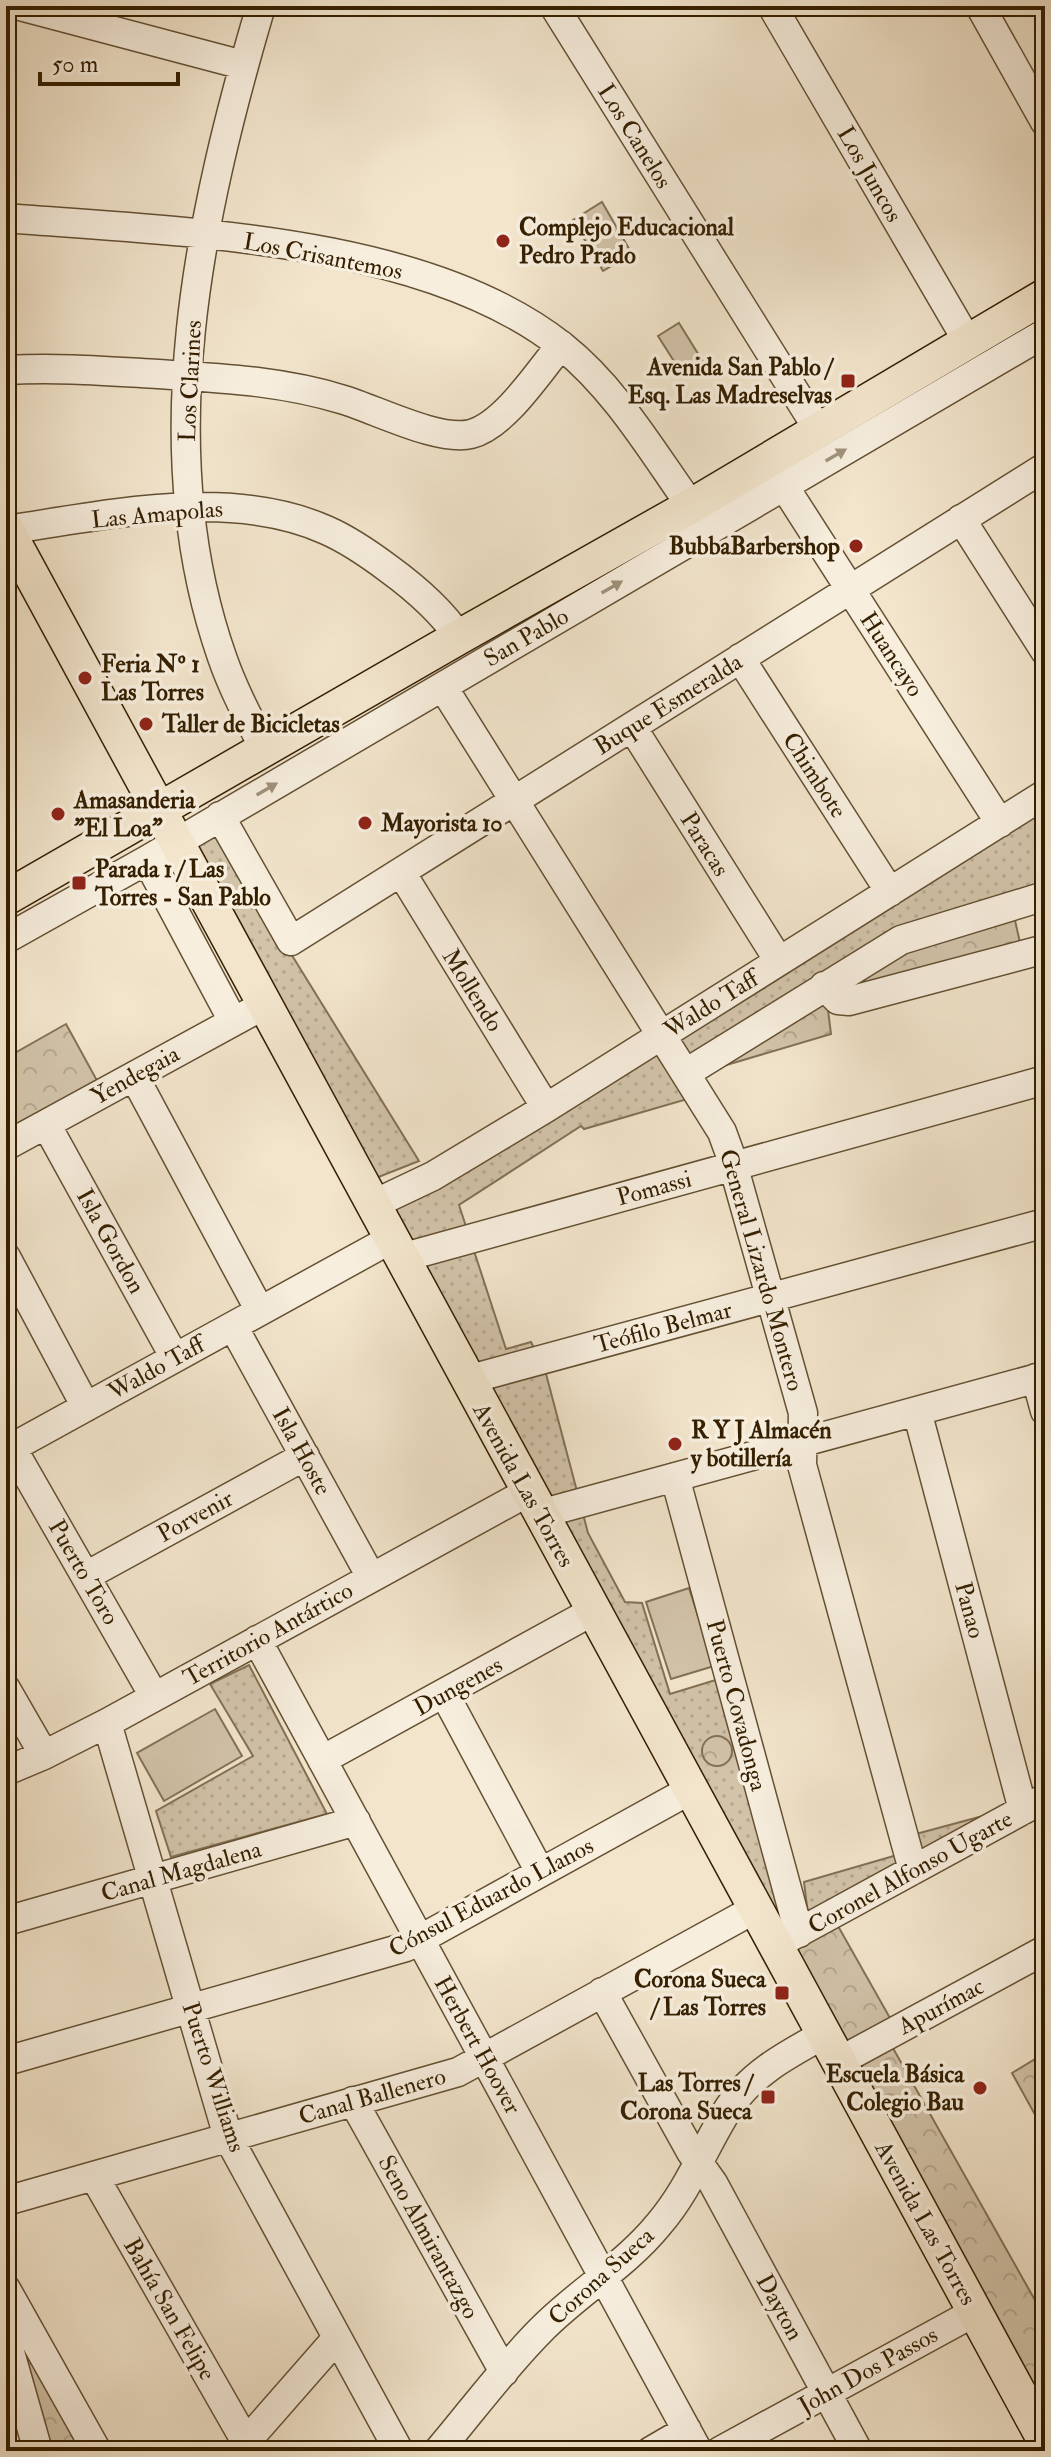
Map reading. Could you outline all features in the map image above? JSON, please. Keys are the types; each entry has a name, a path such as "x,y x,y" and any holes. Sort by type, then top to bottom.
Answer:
{"main road":[{"name":"San Pablo","path":"6,898 691,506 1045,296"},
{"name":"Avenida Las Torres","path":"6,530 755,1909 787,1939 831,2048 975,2312 1040,2421"}],"street":[{"path":"20,6 243,65"},
{"name":"Los Clarines","path":"261,6 243,65 204,234 188,376 187,448 190,508 201,580 221,655 265,750"},
{"name":"Los Juncos","path":"772,6 968,342"},
{"path":"980,6 1045,122"},
{"name":"Los Canelos","path":"562,9 818,429"},
{"name":"Los Crisantemos","path":"6,218 204,234 340,255 413,274 489,303 561,345 606,391 691,506"},
{"name":"San Pablo","path":"6,939 147,860 1045,333"},
{"path":"6,370 60,369 236,379 345,400 438,432 460,435 481,430 498,419 561,345"},
{"name":"Buque Esmeralda","path":"220,816 291,941 1045,467"},
{"name":"Huancayo","path":"784,486 1000,823"},
{"name":"Las Amapolas","path":"6,530 190,508 236,508 297,520 327,530 398,575 439,611 459,637"},
{"path":"961,519 1045,651"},
{"name":"Chimbote","path":"740,658 890,892"},
{"name":"General Lizardo Montero","path":"443,687 722,1132 803,1413 802,1465 913,1870"},
{"name":"Paracas","path":"632,727 779,961"},
{"name":"Waldo Taff","path":"372,1205 433,1176 546,1108 1045,794"},
{"path":"147,860 233,1021"},
{"name":"Mollendo","path":"401,872 546,1108"},
{"path":"686,1073 901,940 1045,896"},
{"path":"824,986 838,1000 849,1001 1045,949"},
{"name":"Yendegaia","path":"6,1146 264,1005"},
{"path":"134,1076 260,1311"},
{"name":"Pomassi","path":"396,1248 734,1166 1045,1080"},
{"name":"Isla Gordon","path":"46,1124 175,1358"},
{"name":"Teófilo Belmar","path":"467,1380 1045,1223"},
{"name":"Waldo Taff","path":"9,1450 260,1311 396,1248"},
{"path":"6,1257 86,1407"},
{"name":"Isla Hoste","path":"233,1326 371,1577"},
{"path":"1041,1377 1045,1411"},
{"name":"Territorio Antártico","path":"6,1771 107,1723 371,1577 534,1503 675,1477 1041,1377"},
{"name":"Panao","path":"917,1411 1034,1804"},
{"name":"Puerto Toro","path":"9,1450 154,1696"},
{"name":"Porvenir","path":"86,1576 305,1456"},
{"name":"Puerto Covadonga","path":"675,1477 787,1939"},
{"name":"Dungenes","path":"322,1760 593,1611"},
{"name":"Herbert Hoover","path":"257,1640 692,2441"},
{"path":"6,1689 44,1755"},
{"path":"444,1693 540,1872"},
{"name":"Puerto Williams","path":"107,1723 228,2137 399,2451"},
{"name":"Cónsul Eduardo Llanos","path":"6,2061 397,1950 690,1790"},
{"name":"Coronel Alfonso Ugarte","path":"787,1939 1034,1804"},
{"name":"Canal Magdalena","path":"6,1921 356,1821"},
{"name":"Canal Ballenero","path":"6,2201 458,2072 755,1909"},
{"name":"Apurímac","path":"831,2048 1045,1950"},
{"path":"602,1992 700,2164"},
{"name":"Corona Sueca","path":"438,2451 548,2323 604,2278 659,2225 687,2187 725,2114 744,2090 770,2066 831,2048"},
{"name":"Seno Almirantazgo","path":"353,2101 504,2372"},
{"name":"Dayton","path":"700,2164 858,2451"},
{"name":"Bahía San Felipe","path":"94,2176 242,2446"},
{"path":"6,2289 97,2451"},
{"name":"John Dos Passos","path":"720,2451 975,2312"},
{"path":"242,2446 337,2338"},
{"path":"6,2340 38,2451"},
{"path":"651,2451 692,2441"}],"green space":[{"path":"602,202 632,254 603,271 573,220"},
{"path":"679,323 705,365 684,377 658,336"},
{"path":"1045,803 1045,885 692,1060 684,1100 584,1129 581,1126 459,1205 506,1349 531,1342 545,1370 588,1533 625,1602 642,1603 670,1694 722,1678 788,1930 783,1934 387,1209"},
{"path":"217,834 419,1161 376,1178 192,849"},
{"path":"1014,916 1021,947 849,994 842,986 909,945"},
{"path":"820,997 828,1010 831,1034 723,1066"},
{"path":"66,1024 100,1086 6,1138 6,1058"},
{"path":"689,1588 714,1666 671,1679 646,1602"},
{"path":"249,1665 327,1814 171,1857 156,1811 253,1756 210,1684"},
{"path":"215,1709 242,1756 164,1801 137,1753"},
{"path":"717,1736 728,1740 732,1751 728,1762 717,1766 706,1762 702,1751 706,1740"},
{"path":"1005,1810 921,1856 916,1834"},
{"path":"897,1855 901,1868 808,1914 804,1882"},
{"path":"838,1926 890,2018 894,2050 1045,2318 1045,2383 1035,2388 791,1951"},
{"path":"1045,2053 1045,2119 1039,2122 1012,2073"},
{"path":"17,2331 91,2451 51,2451"}],"place":[{"name":"Complejo Educacional Pedro Prado","path":"503,241"},
{"name":"Avenida San Pablo / Esq. Las Madreselvas","path":"848,381"},
{"name":"BubbaBarbershop","path":"856,546"},
{"name":"Feria Nº 1 Las Torres","path":"85,678"},
{"name":"Taller de Bicicletas","path":"146,724"},
{"name":"Amasanderia \"El Loa\"","path":"58,814"},
{"name":"Mayorista 10","path":"365,823"},
{"name":"Parada 1 / Las Torres - San Pablo","path":"79,883"},
{"name":"R Y J Almacén y botillería","path":"675,1444"},
{"name":"Corona Sueca / Las Torres","path":"782,1993"},
{"name":"Escuela Básica Colegio Bau","path":"980,2088"},
{"name":"Las Torres / Corona Sueca","path":"768,2097"}]}
